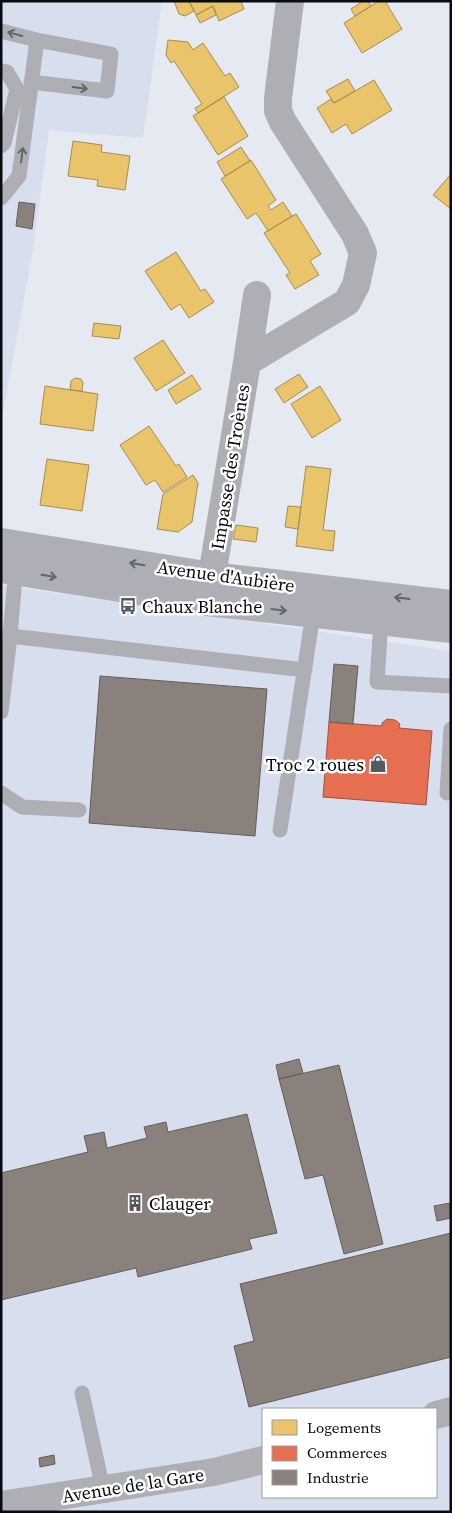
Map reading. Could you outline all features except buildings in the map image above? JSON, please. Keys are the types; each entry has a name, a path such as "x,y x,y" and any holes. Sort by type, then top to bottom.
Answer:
{"main road":[{"name":"Avenue d'Aubière","path":"9,557 210,589 314,601 451,604"},
{"name":"Avenue d'Aubière","path":"314,601 381,621 451,629"}],"street":[{"name":"Impasse des Troènes","path":"247,362 347,302 356,285 363,253 355,234 283,122 278,111 290,1"},
{"name":"Impasse des Troènes","path":"210,589 257,295"},
{"path":"437,1414 451,1411"},
{"name":"Avenue de la Gare","path":"1,1505 214,1472 262,1460"}],"lane":[{"path":"1,31 110,54 107,91 31,82"},
{"path":"1,198 19,176 37,40"},
{"path":"1,71 7,72 17,89 4,143 1,146"},
{"path":"1,712 10,636 9,557"},
{"path":"280,830 314,601"},
{"path":"381,621 377,682 451,686"},
{"path":"10,636 305,670"},
{"path":"447,793 451,729"},
{"path":"1,793 22,807 79,810"},
{"path":"82,1393 103,1489"}],"shaded area":[{"path":"1,1 162,1 143,138 49,130 33,250 1,423"},
{"path":"1,585 451,651 451,1512 1,1512"}],"place":[{"name":"Chaux Blanche","path":"128,606"},
{"name":"Troc 2 roues","path":"378,764"},
{"name":"Clauger","path":"135,1203"}]}
